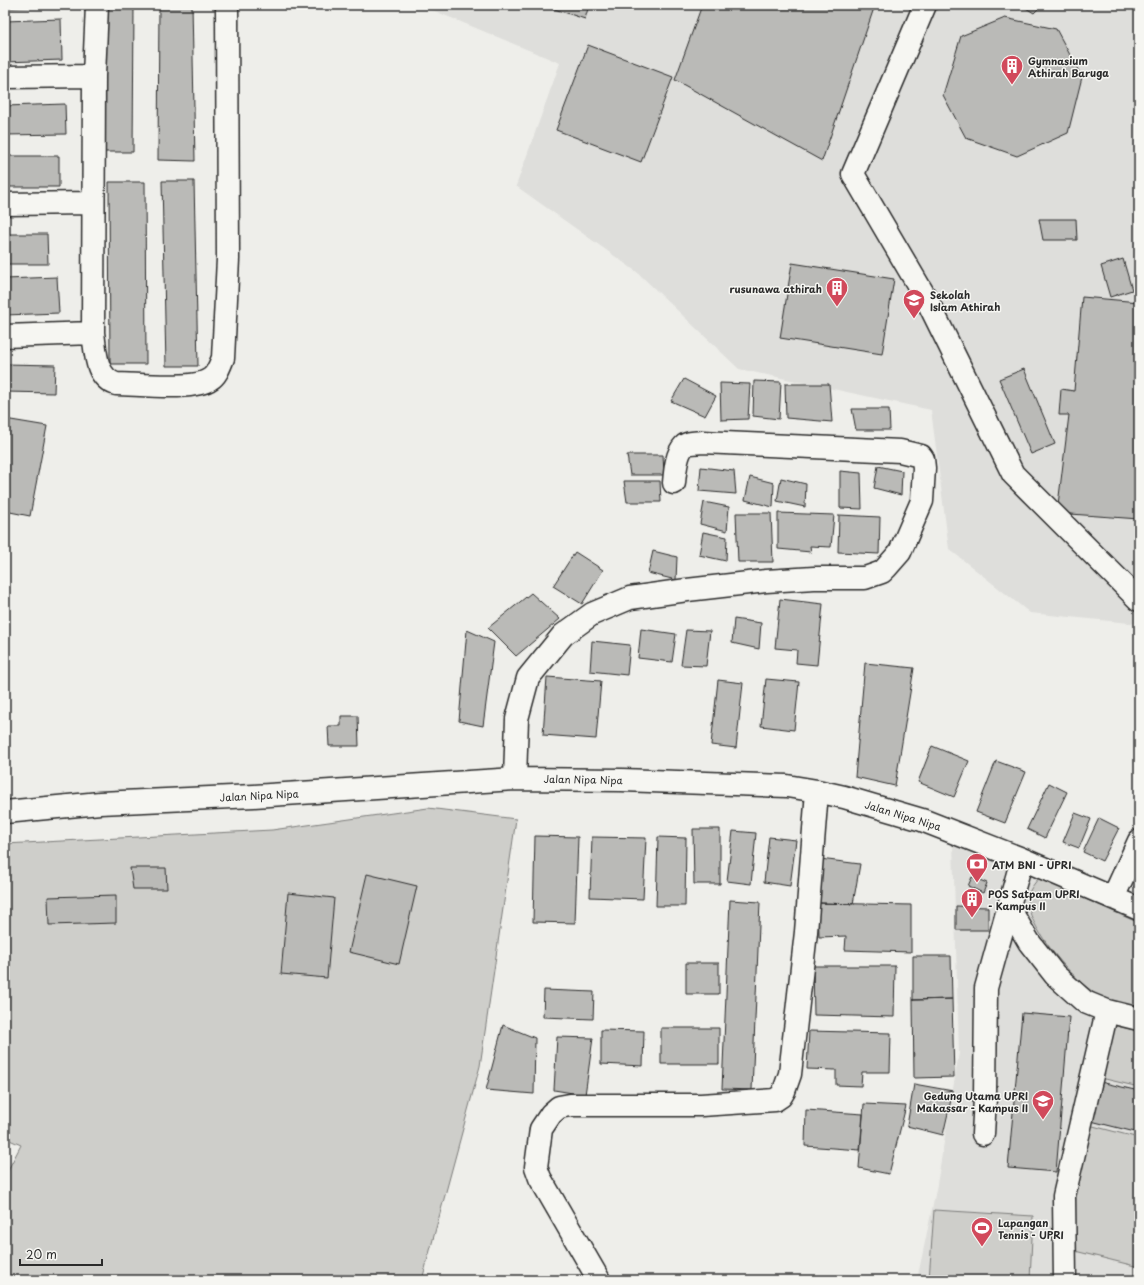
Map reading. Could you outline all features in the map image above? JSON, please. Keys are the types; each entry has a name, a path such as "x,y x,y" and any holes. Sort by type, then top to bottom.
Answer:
{"street":[{"path":"97,5 94,76 93,334 99,369 103,376 110,382 116,384 186,386 206,382 212,378 218,369 222,358 228,259 227,5"},
{"path":"925,5 853,174 927,300 1013,474 1139,600"},
{"path":"5,77 94,76"},
{"path":"5,204 93,203"},
{"path":"5,336 93,334"},
{"path":"515,779 517,719 528,678 563,635 592,614 630,598 766,581 814,578 865,578 882,572 900,552 922,501 924,468 923,459 921,456 900,451 702,442 684,446 677,460 674,483"},
{"name":"Jalan Nipa Nipa","path":"5,812 100,802 254,796 515,779 622,780 787,786 817,791 873,805 922,820 1022,858 1139,909"},
{"path":"599,1280 536,1167 541,1129 551,1114 559,1107 570,1105 701,1105 774,1100 781,1096 790,1074 806,932 817,791"},
{"path":"1113,898 1139,841"},
{"path":"983,1134 985,1098 986,988 1022,858"},
{"path":"1009,908 1029,942 1055,975 1084,1002 1107,1011 1139,1019"},
{"path":"1065,1280 1064,1196 1107,1011"}],"shaded area":[{"name":"Sekolah Islam Athirah","path":"420,5 1139,5 1139,624 1030,613 949,549 931,410 739,369 637,272 516,186 560,63"},
{"path":"428,808 516,819 480,1066 422,1280 5,1280 5,1176 21,1145 5,1138 5,844 272,830"},
{"name":"Gedung Utama UPRI Makassar - Kampus II","path":"953,843 1039,878 1139,923 1139,1280 917,1280 936,1190 959,1053"},
{"path":"1039,878 1139,923 1139,1008 1115,1002 1097,995 1070,972 1052,951 1031,916 1028,905 1029,894"},
{"path":"1113,1025 1139,1031 1139,1087 1101,1078"},
{"path":"1089,1125 1139,1138 1139,1267 1075,1251 1071,1197"},
{"name":"Lapangan Tennis - UPRI","path":"934,1210 1033,1216 1030,1280 929,1280"}],"building":[{"path":"5,5 66,5 66,6 5,8"},
{"path":"104,5 134,5 133,152 104,152"},
{"path":"159,5 192,5 195,161 158,160"},
{"path":"542,5 589,5 585,19"},
{"path":"702,5 875,5 822,161 675,80"},
{"path":"1021,5 1042,5 1034,13"},
{"name":"Gymnasium Athirah Baruga","path":"1005,18 1056,29 1082,77 1068,133 1017,156 966,138 943,95 961,36"},
{"path":"61,19 62,60 5,62 5,21"},
{"path":"588,45 673,77 641,162 556,130"},
{"path":"65,104 66,134 5,135 5,106"},
{"path":"5,156 59,156 59,187 5,187"},
{"path":"162,181 194,181 198,366 166,366"},
{"path":"109,182 145,182 146,364 110,364"},
{"path":"1039,219 1076,219 1077,240 1043,240"},
{"path":"5,234 47,234 48,264 5,264"},
{"path":"1123,259 1132,290 1110,297 1101,266"},
{"name":"rusunawa athirah","path":"792,263 894,279 882,354 780,338"},
{"path":"57,277 59,313 5,315 5,279"},
{"path":"1082,297 1139,302 1139,519 1057,513 1069,415 1059,415 1061,389 1074,391"},
{"path":"5,364 55,365 54,393 5,392"},
{"path":"1024,369 1055,444 1031,454 999,379"},
{"path":"684,379 716,396 705,416 671,401"},
{"path":"754,381 781,382 779,419 753,416"},
{"path":"720,383 750,384 748,419 721,420"},
{"path":"785,384 829,384 832,422 786,418"},
{"path":"852,409 889,409 890,430 856,430"},
{"path":"5,419 47,426 30,516 5,511"},
{"path":"627,455 663,455 664,475 630,475"},
{"path":"878,466 902,471 901,495 874,488"},
{"path":"701,467 734,471 736,494 699,491"},
{"path":"840,471 861,473 862,509 840,508"},
{"path":"750,477 774,483 773,507 745,500"},
{"path":"781,478 806,484 805,507 777,501"},
{"path":"624,481 660,481 661,502 627,502"},
{"path":"704,502 729,507 727,531 700,524"},
{"path":"736,513 771,513 773,562 738,562"},
{"path":"778,513 834,515 831,547 810,546 811,552 778,549"},
{"path":"839,515 880,517 879,554 838,552"},
{"path":"703,532 727,537 726,561 699,555"},
{"path":"653,551 677,557 676,580 648,573"},
{"path":"575,552 603,570 582,604 553,586"},
{"path":"531,593 560,619 516,656 488,628"},
{"path":"780,599 823,604 817,665 796,663 797,650 775,648"},
{"path":"734,619 761,623 759,649 732,643"},
{"path":"641,629 676,634 672,662 638,658"},
{"path":"467,630 494,642 483,726 459,721"},
{"path":"686,630 710,631 706,666 681,665"},
{"path":"592,641 630,645 627,675 590,671"},
{"path":"865,663 914,668 895,786 855,777"},
{"path":"547,677 601,681 596,739 543,735"},
{"path":"766,679 799,682 794,730 761,726"},
{"path":"718,680 743,683 736,748 711,745"},
{"path":"341,716 358,716 359,746 329,746 328,726 341,726"},
{"path":"932,746 969,761 954,797 918,782"},
{"path":"996,761 1026,772 1005,823 976,812"},
{"path":"1049,783 1067,792 1045,838 1027,829"},
{"path":"1075,813 1091,819 1079,848 1063,842"},
{"path":"1099,818 1119,828 1102,861 1083,852"},
{"path":"693,829 720,829 720,884 694,884"},
{"path":"733,831 756,833 751,884 727,881"},
{"path":"535,836 578,837 575,923 533,922"},
{"path":"592,837 646,838 643,899 590,897"},
{"path":"658,837 686,838 685,906 656,906"},
{"path":"769,837 796,840 790,886 764,882"},
{"path":"820,859 860,864 853,904 818,903"},
{"path":"130,868 166,868 167,889 133,889"},
{"path":"367,874 417,886 399,964 349,952"},
{"name":"ATM BNI - UPRI","path":"972,877 987,883 983,893 968,886"},
{"path":"1139,877 1139,889 1134,887"},
{"path":"288,893 334,898 327,978 281,974"},
{"path":"116,895 116,923 49,925 48,897"},
{"path":"730,900 760,902 752,1090 722,1089"},
{"path":"818,903 911,905 911,952 845,950 846,936 819,937"},
{"name":"POS Satpam UPRI - Kampus II","path":"956,906 988,907 988,930 956,930"},
{"path":"913,956 951,956 952,999 913,1000"},
{"path":"686,963 719,963 719,994 686,994"},
{"path":"813,966 895,966 894,1017 814,1015"},
{"path":"544,990 594,992 593,1019 543,1017"},
{"path":"952,999 954,1077 914,1078 913,1000"},
{"path":"1022,1013 1069,1017 1056,1172 1008,1168"},
{"path":"503,1025 535,1038 534,1094 486,1090"},
{"path":"661,1028 719,1028 719,1064 661,1064"},
{"path":"601,1030 644,1031 643,1066 601,1064"},
{"path":"809,1031 891,1033 890,1072 862,1072 861,1086 836,1085 836,1070 807,1069"},
{"path":"557,1037 593,1038 585,1095 554,1090"},
{"path":"1096,1081 1139,1091 1139,1133 1087,1120"},
{"path":"914,1084 953,1091 943,1135 907,1126"},
{"path":"864,1104 906,1106 889,1174 859,1168"},
{"path":"806,1110 863,1114 860,1150 805,1146"}],"place":[{"name":"Gymnasium Athirah Baruga","path":"1012,86"},
{"name":"rusunawa athirah","path":"837,308"},
{"name":"Sekolah Islam Athirah","path":"914,320"},
{"name":"ATM BNI - UPRI","path":"977,884"},
{"name":"POS Satpam UPRI - Kampus II","path":"972,918"},
{"name":"Gedung Utama UPRI Makassar - Kampus II","path":"1043,1120"},
{"name":"Lapangan Tennis - UPRI","path":"982,1248"}]}
